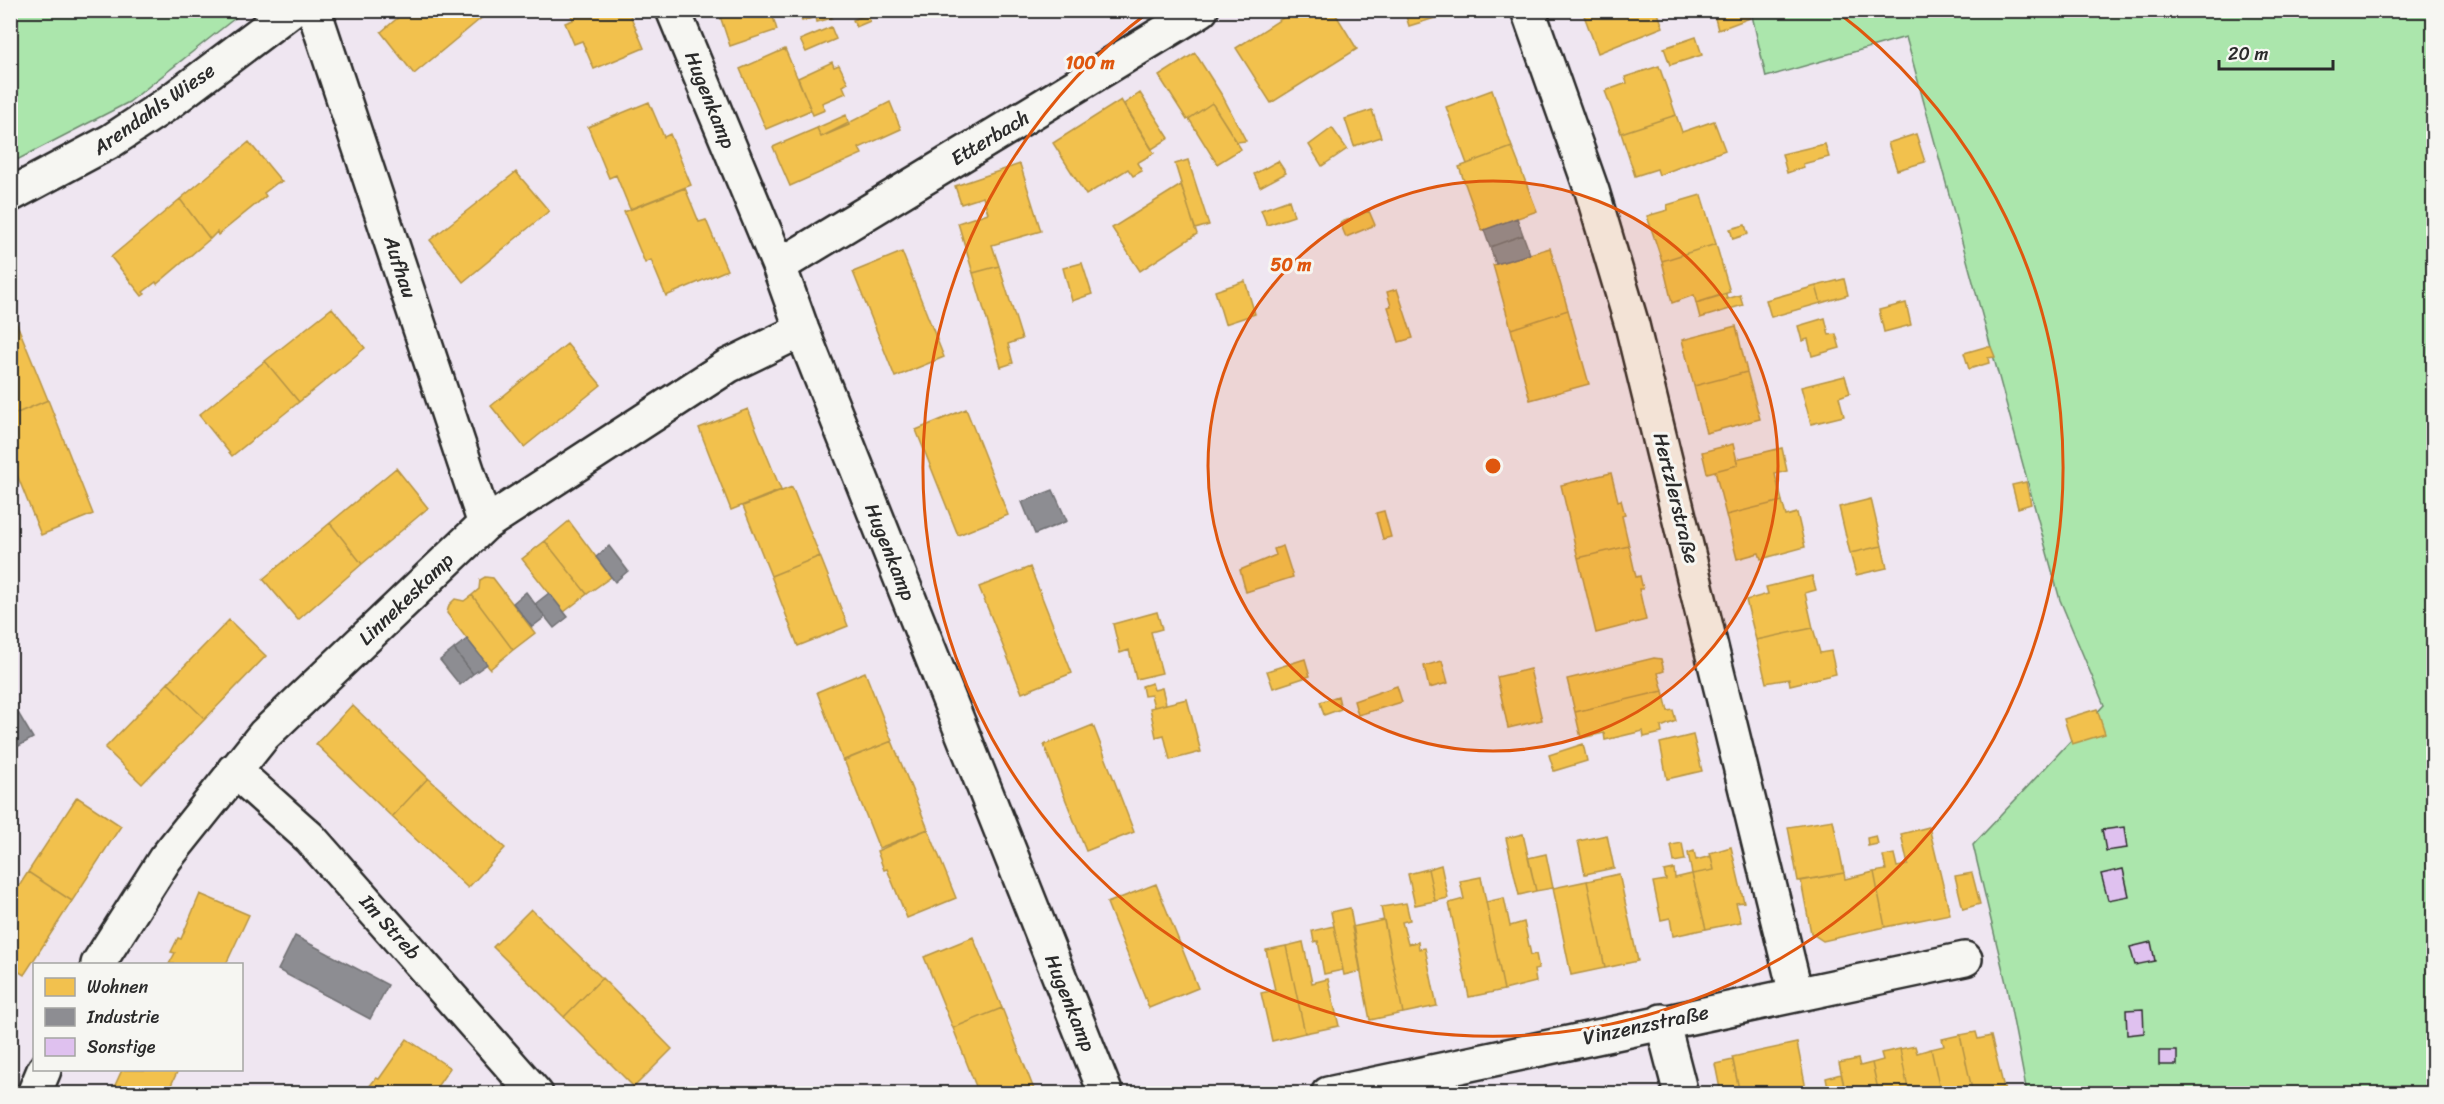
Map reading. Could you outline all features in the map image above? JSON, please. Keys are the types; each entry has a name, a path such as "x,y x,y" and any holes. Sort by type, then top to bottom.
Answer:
{"street":[{"name":"Arendahls Wiese","path":"10,195 111,141 167,104 291,10"},
{"name":"Aufhau","path":"314,10 485,524"},
{"name":"Hugenkamp","path":"673,10 779,266 802,330 1106,1094"},
{"name":"Etterbach","path":"779,266 1201,10"},
{"name":"Hertzlerstraße","path":"1528,10 1592,191 1632,326 1796,994"},
{"name":"Linnekeskamp","path":"99,963 165,859 264,735 485,524 728,366 802,330"},
{"name":"Im Streb","path":"234,770 310,838 536,1094"},
{"name":"Vinzenzstraße","path":"1328,1094 1965,959"},
{"path":"1662,1022 1681,1094"},
{"path":"34,1094 44,1071"}],"green space":[{"path":"11,10 244,11 129,102 11,163"},
{"path":"1751,11 2433,11 2433,1093 2027,1093 2006,983 1973,845 2104,705 2060,600 1906,37 1766,77"}],"building: Wohnen":[{"path":"407,10 491,10 414,74 381,32"},
{"path":"569,10 628,10 644,48 594,69 582,41 574,44 565,23 573,20"},
{"path":"718,10 771,10 777,30 730,46"},
{"path":"799,10 830,10 832,18 817,22 816,17 802,21"},
{"path":"1295,10 1333,10 1357,49 1271,103 1236,48"},
{"path":"1404,10 1432,10 1435,18 1409,26"},
{"path":"1432,10 1461,10 1461,11 1435,18"},
{"path":"1582,10 1657,10 1663,27 1598,53"},
{"path":"1713,10 1749,10 1750,18 1718,30"},
{"path":"867,14 870,21 856,27 853,20"},
{"path":"831,27 836,39 806,52 800,40"},
{"path":"1696,37 1702,55 1670,65 1664,48"},
{"path":"785,49 811,110 766,129 740,69"},
{"path":"1195,53 1223,97 1246,141 1237,142 1212,103 1187,120 1159,76"},
{"path":"832,62 834,67 839,65 848,83 843,86 846,93 822,103 825,110 813,115 798,78"},
{"path":"1659,66 1676,115 1621,133 1605,91 1627,83 1625,77"},
{"path":"1492,90 1512,147 1467,164 1446,107"},
{"path":"1140,93 1169,138 1152,149 1124,104"},
{"path":"1121,100 1154,153 1137,163 1142,171 1133,176 1128,169 1086,195 1053,143"},
{"path":"649,102 664,137 670,134 691,185 630,209 616,175 609,178 588,127"},
{"path":"890,102 901,129 859,148 862,154 790,186 773,147 817,128 821,137"},
{"path":"1212,103 1241,149 1217,164 1189,119"},
{"path":"1372,110 1381,137 1354,146 1345,119"},
{"path":"846,115 849,125 821,137 817,128"},
{"path":"1676,115 1682,132 1714,121 1725,150 1659,175 1657,169 1635,176 1621,133"},
{"path":"1332,128 1347,149 1322,166 1309,145"},
{"path":"1916,134 1925,162 1897,170 1888,143"},
{"path":"249,142 282,182 264,193 266,196 210,239 180,199"},
{"path":"1825,144 1829,157 1803,164 1804,167 1787,173 1782,154"},
{"path":"1512,147 1537,211 1482,231 1459,167"},
{"path":"1188,160 1209,225 1195,229 1175,164"},
{"path":"1278,161 1286,173 1260,187 1254,174"},
{"path":"1020,164 1041,231 992,245 999,266 973,273 958,223 988,213 983,197 961,204 955,186"},
{"path":"516,172 549,211 463,282 430,240"},
{"path":"1181,185 1197,234 1140,271 1112,228"},
{"path":"685,188 699,222 706,220 727,270 666,296 651,260 645,263 624,212"},
{"path":"1701,195 1716,244 1662,261 1647,216 1668,210 1667,205"},
{"path":"180,199 210,239 157,284 156,282 143,292 145,294 142,296 111,257"},
{"path":"1289,200 1294,216 1267,225 1261,210"},
{"path":"1369,211 1375,225 1346,237 1340,223"},
{"path":"1745,225 1748,234 1733,239 1730,229"},
{"path":"1716,244 1730,292 1696,303 1694,295 1672,303 1662,261"},
{"path":"1550,248 1568,310 1511,329 1493,265"},
{"path":"902,252 944,357 895,377 853,272"},
{"path":"1082,263 1092,294 1072,301 1063,268"},
{"path":"999,266 1022,339 1008,344 1013,363 1001,367 973,273"},
{"path":"1844,279 1848,295 1821,303 1816,286"},
{"path":"1245,281 1255,314 1225,324 1215,291"},
{"path":"1816,286 1821,303 1771,317 1766,300"},
{"path":"1397,289 1413,338 1399,342 1388,307 1391,306 1387,292"},
{"path":"1726,294 1727,299 1740,295 1743,305 1700,318 1696,303"},
{"path":"1906,303 1911,325 1884,332 1879,310"},
{"path":"10,307 48,400 10,416"},
{"path":"332,308 365,348 299,402 265,361"},
{"path":"1568,310 1589,384 1530,400 1511,329"},
{"path":"1825,318 1829,335 1836,334 1840,348 1812,356 1808,339 1802,341 1798,326"},
{"path":"1736,326 1747,372 1694,386 1682,340"},
{"path":"567,344 601,385 524,447 491,406"},
{"path":"1991,347 1995,357 1988,358 1989,363 1969,369 1964,353"},
{"path":"265,361 299,402 232,456 199,415"},
{"path":"1747,372 1760,419 1706,433 1694,386"},
{"path":"1845,376 1850,393 1839,397 1844,416 1811,424 1801,387"},
{"path":"48,400 93,514 41,535 10,457 10,416"},
{"path":"748,409 781,490 731,510 699,428"},
{"path":"966,409 1008,515 958,535 916,430"},
{"path":"1733,444 1738,465 1707,473 1702,452"},
{"path":"1782,448 1787,471 1775,474 1782,501 1726,515 1715,471 1738,465 1736,459"},
{"path":"396,468 428,508 362,564 330,523"},
{"path":"1611,473 1618,501 1621,500 1625,515 1622,516 1629,546 1578,558 1561,485"},
{"path":"2026,482 2031,504 2018,508 2012,485"},
{"path":"792,487 820,556 771,576 743,506"},
{"path":"1871,499 1882,546 1850,553 1839,507"},
{"path":"1782,501 1786,516 1797,513 1805,547 1761,559 1759,553 1737,559 1726,515"},
{"path":"1384,511 1391,537 1383,539 1376,513"},
{"path":"569,521 611,577 587,594 545,541"},
{"path":"330,523 362,564 298,620 263,579"},
{"path":"545,541 587,594 564,612 522,559"},
{"path":"1283,546 1293,577 1246,592 1240,570 1276,555 1274,549"},
{"path":"1629,546 1636,577 1640,576 1643,589 1639,589 1646,620 1596,633 1578,558"},
{"path":"1882,546 1887,568 1856,575 1850,553"},
{"path":"820,556 848,626 798,646 771,576"},
{"path":"1030,567 1072,673 1022,693 979,587"},
{"path":"1812,576 1816,590 1805,593 1813,628 1756,640 1746,600 1768,594 1766,587"},
{"path":"485,577 493,578 535,633 513,650 472,595 479,589 480,580"},
{"path":"472,595 513,650 490,669 447,613 449,605 455,599 464,601"},
{"path":"1157,612 1162,629 1151,632 1162,673 1136,679 1129,650 1120,653 1113,624"},
{"path":"229,620 266,656 205,719 168,683"},
{"path":"1813,628 1820,653 1831,651 1836,674 1790,685 1789,679 1766,683 1756,640"},
{"path":"1654,658 1661,659 1664,671 1658,673 1663,691 1575,712 1567,679"},
{"path":"1305,659 1310,676 1273,688 1267,671"},
{"path":"1442,661 1448,683 1429,688 1424,666"},
{"path":"1530,669 1542,720 1508,728 1497,677"},
{"path":"865,672 892,741 843,761 817,692"},
{"path":"168,683 205,719 142,784 105,748"},
{"path":"1152,683 1154,690 1162,688 1166,704 1154,707 1151,695 1144,696 1142,686"},
{"path":"1397,686 1402,702 1358,715 1354,701"},
{"path":"1663,691 1668,711 1673,710 1676,721 1661,727 1662,733 1644,737 1643,731 1605,740 1604,733 1581,738 1575,712"},
{"path":"1338,696 1341,709 1324,715 1320,702"},
{"path":"1187,699 1201,752 1170,760 1164,735 1156,737 1150,708"},
{"path":"352,705 428,778 392,817 316,744"},
{"path":"2097,709 2105,734 2072,744 2064,719"},
{"path":"1093,725 1134,832 1086,851 1044,745"},
{"path":"1693,735 1702,771 1667,779 1660,743"},
{"path":"892,741 928,829 879,848 844,760"},
{"path":"1583,744 1587,761 1554,771 1549,755"},
{"path":"428,778 505,848 468,888 392,817"},
{"path":"77,797 121,826 72,901 28,872"},
{"path":"1833,820 1844,873 1798,881 1788,827"},
{"path":"1929,827 1950,914 1885,927 1874,872 1886,870 1883,856 1894,854 1897,867 1908,865 1901,834"},
{"path":"928,829 956,898 907,918 877,851"},
{"path":"1523,834 1536,891 1519,895 1506,838"},
{"path":"1607,835 1614,868 1585,874 1578,841"},
{"path":"1876,836 1878,844 1868,846 1867,838"},
{"path":"1682,843 1685,860 1674,862 1671,845"},
{"path":"1731,847 1744,902 1736,903 1741,922 1706,929 1692,874 1714,870 1710,853"},
{"path":"1694,851 1696,860 1711,856 1714,870 1692,874 1688,853"},
{"path":"1546,854 1553,888 1536,891 1528,858"},
{"path":"1441,865 1448,898 1435,901 1428,869"},
{"path":"1428,869 1435,901 1415,905 1408,874"},
{"path":"1674,869 1675,878 1692,874 1706,929 1673,936 1670,918 1661,920 1653,882 1666,880 1664,871"},
{"path":"28,872 72,901 24,975 10,966 10,900"},
{"path":"1874,872 1885,927 1823,941 1811,933 1801,881 1844,873 1845,879"},
{"path":"1972,873 1980,904 1963,909 1955,876"},
{"path":"1619,874 1638,961 1605,968 1587,881"},
{"path":"1481,877 1504,990 1469,997 1449,903 1464,899 1460,881"},
{"path":"1587,881 1605,968 1571,975 1553,888"},
{"path":"1156,884 1198,988 1149,1008 1107,903"},
{"path":"200,894 249,915 226,963 170,963 175,953 171,952 178,938 181,939"},
{"path":"1504,898 1510,926 1524,922 1531,955 1536,954 1539,969 1534,970 1536,982 1504,990 1486,902"},
{"path":"1406,903 1410,920 1402,922 1408,944 1418,942 1419,949 1425,948 1437,1006 1403,1013 1381,907"},
{"path":"1350,908 1361,971 1344,975 1331,912"},
{"path":"531,909 602,978 564,1017 493,947"},
{"path":"1384,920 1403,1013 1370,1020 1352,927"},
{"path":"1334,926 1343,970 1324,974 1318,941 1314,942 1312,931"},
{"path":"973,937 1002,1008 953,1028 924,957"},
{"path":"1303,942 1312,983 1328,979 1339,1026 1305,1033 1286,946"},
{"path":"1286,946 1305,1033 1272,1041 1261,993 1275,990 1266,950"},
{"path":"602,978 672,1049 634,1087 564,1017"},
{"path":"1002,1008 1035,1092 1033,1094 979,1094 953,1028"},
{"path":"1976,1032 1978,1039 1991,1036 2005,1092 1973,1094 1960,1035"},
{"path":"1960,1035 1973,1094 1941,1094 1931,1049 1944,1046 1942,1039"},
{"path":"407,1039 450,1068 432,1094 365,1092 376,1078 379,1079"},
{"path":"1797,1043 1807,1094 1740,1094 1732,1057"},
{"path":"1915,1046 1917,1053 1931,1049 1941,1094 1909,1094 1900,1049"},
{"path":"1900,1049 1909,1094 1879,1094 1872,1063 1883,1060 1881,1053"},
{"path":"1858,1059 1860,1066 1872,1063 1879,1094 1846,1094 1839,1063"},
{"path":"1733,1060 1740,1094 1721,1094 1715,1064"},
{"path":"122,1071 178,1071 167,1094 111,1094"},
{"path":"1841,1074 1846,1094 1829,1094 1826,1078"}],"building: Industrie":[{"path":"1517,218 1523,235 1490,247 1484,230"},
{"path":"1523,235 1530,254 1496,264 1490,247"},
{"path":"1053,490 1067,521 1035,534 1022,502"},
{"path":"609,546 628,571 615,582 596,557"},
{"path":"526,592 545,617 532,627 513,603"},
{"path":"549,593 568,617 554,628 535,604"},
{"path":"467,639 487,664 473,674 454,649"},
{"path":"454,649 473,674 460,685 440,660"},
{"path":"17,711 33,738 10,751 10,715"},
{"path":"295,936 388,985 370,1019 278,970"}],"building: Sonstige":[{"path":"2124,827 2127,848 2106,851 2102,830"},
{"path":"2123,869 2129,896 2108,900 2101,874"},
{"path":"2151,942 2155,961 2135,965 2130,947"},
{"path":"2143,1009 2144,1033 2127,1035 2126,1010"},
{"path":"2159,1051 2177,1051 2177,1065 2159,1065"}]}
